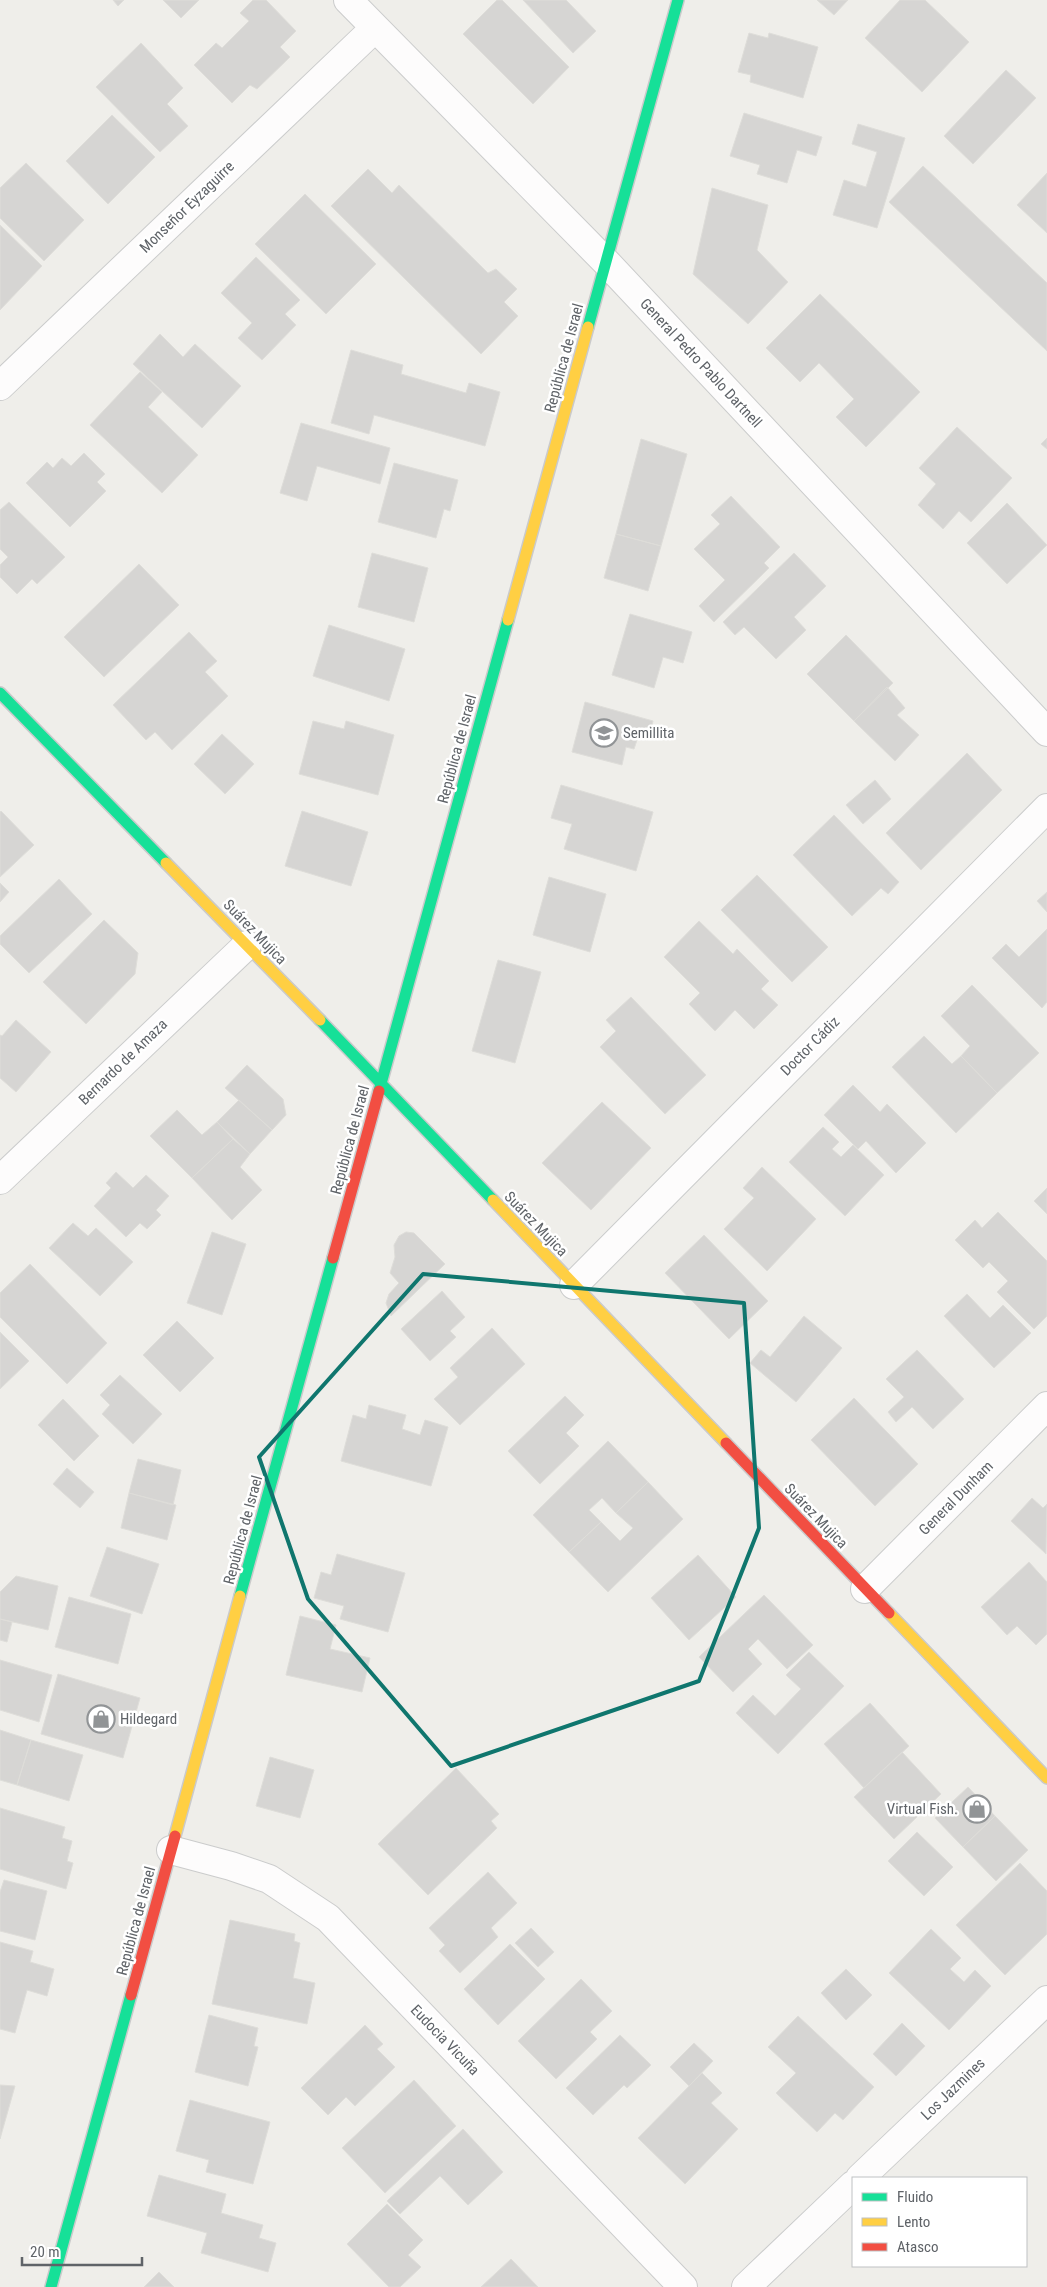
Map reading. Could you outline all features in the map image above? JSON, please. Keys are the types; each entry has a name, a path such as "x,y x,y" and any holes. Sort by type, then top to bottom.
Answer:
{"street":[{"name":"General Pedro Pablo Dartnell","path":"348,0 606,262 1047,732"},
{"name":"República de Israel","path":"51,2287 678,0"},
{"name":"Monseñor Eyzaguirre","path":"0,386 375,28"},
{"name":"Suárez Mujica","path":"0,693 381,1083 1047,1778"},
{"name":"Doctor Cádiz","path":"574,1285 1047,808"},
{"name":"Bernardo de Amaza","path":"0,1180 247,945"},
{"name":"General Dunham","path":"865,1589 1047,1406"},
{"name":"Eudocia Vicuña","path":"171,1850 231,1866 269,1879 328,1918 683,2287"},
{"name":"Los Jazmines","path":"861,2177 1047,2000"},
{"path":"746,2287 852,2186"}],"highlighted area":[{"path":"423,1274 744,1303 759,1528 699,1681 451,1766 308,1599 259,1457"}],"building":[{"path":"113,0 124,0 118,6"},
{"path":"163,0 199,0 181,18"},
{"path":"253,0 266,0 296,31 280,47 290,57 257,89 250,85 232,103 194,65 216,43 222,48 249,21 240,13"},
{"path":"497,0 502,0 569,67 533,104 463,34"},
{"path":"523,0 566,0 596,31 573,53"},
{"path":"817,0 848,0 834,15"},
{"path":"900,0 925,0 969,42 922,92 865,38"},
{"path":"749,33 768,38 769,33 818,47 803,98 750,82 751,75 738,72"},
{"path":"141,43 183,88 167,104 188,126 160,152 96,87"},
{"path":"1006,70 1036,98 973,164 944,136"},
{"path":"744,113 822,137 816,156 797,150 787,183 757,174 760,165 730,156"},
{"path":"112,115 155,157 108,204 66,161"},
{"path":"858,124 905,138 877,228 833,215 844,180 866,187 877,152 852,144"},
{"path":"26,163 84,220 44,261 0,218 0,188"},
{"path":"923,166 1047,283 1047,351 889,202"},
{"path":"368,169 392,193 399,185 488,273 496,269 517,289 504,302 518,316 481,354 331,206"},
{"path":"1047,173 1047,233 1017,205"},
{"path":"712,188 768,205 757,250 788,282 748,324 693,274"},
{"path":"305,194 376,264 326,314 255,244"},
{"path":"0,225 42,266 0,310"},
{"path":"256,257 300,300 285,314 296,325 262,360 238,338 252,323 221,293"},
{"path":"820,294 920,392 866,447 836,417 854,399 819,363 800,382 766,348"},
{"path":"160,334 183,357 195,344 241,386 202,428 133,364"},
{"path":"351,350 403,365 401,374 466,393 469,383 500,392 485,446 374,415 369,434 331,423"},
{"path":"140,372 162,392 148,407 198,455 162,493 90,425"},
{"path":"301,423 390,448 380,484 317,466 307,501 280,493"},
{"path":"957,427 1012,478 971,522 959,511 943,529 918,505 936,484 919,468"},
{"path":"1047,438 1047,449 1041,444"},
{"path":"641,439 687,454 661,546 616,534"},
{"path":"84,453 105,474 97,482 106,491 70,527 26,483 47,462 53,468 62,458 71,466"},
{"path":"394,463 458,480 450,511 444,509 436,538 378,522"},
{"path":"731,496 780,547 764,563 769,568 714,622 699,606 725,580 694,549 720,524 711,515"},
{"path":"9,502 65,557 37,584 32,579 17,594 0,577 0,565 8,557 0,549 0,510"},
{"path":"1007,503 1047,545 1007,584 967,543"},
{"path":"616,534 661,546 648,591 604,578"},
{"path":"372,553 428,568 414,622 358,607"},
{"path":"794,553 826,586 794,617 806,630 776,659 744,627 735,635 723,622"},
{"path":"139,564 179,605 104,677 64,637"},
{"path":"630,614 692,632 683,663 663,657 654,688 612,675"},
{"path":"329,625 405,649 389,701 313,676"},
{"path":"189,632 217,661 205,672 228,696 172,750 155,732 146,740 113,705"},
{"path":"846,635 893,683 854,721 807,674"},
{"path":"887,687 905,708 897,715 919,735 895,761 854,721"},
{"path":"585,702 653,721 648,740 638,737 634,749 626,747 622,765 572,752"},
{"path":"313,721 344,729 346,721 394,735 378,795 299,774"},
{"path":"222,734 254,764 225,794 194,764"},
{"path":"967,753 1002,790 921,870 886,833"},
{"path":"875,780 891,799 863,824 846,805"},
{"path":"561,785 653,812 636,871 564,849 572,824 551,818"},
{"path":"302,811 368,832 351,886 285,866"},
{"path":"0,812 34,845 0,877"},
{"path":"834,815 899,882 888,894 881,888 852,916 793,855"},
{"path":"757,875 828,947 792,982 721,910"},
{"path":"549,877 606,894 590,952 533,935"},
{"path":"59,879 92,914 29,973 0,944 0,936"},
{"path":"0,883 9,892 0,902"},
{"path":"1047,892 1047,912 1037,901"},
{"path":"104,920 138,953 135,974 86,1024 43,982"},
{"path":"699,921 733,954 737,949 769,981 761,989 778,1005 754,1029 735,1010 715,1031 689,1004 700,993 664,957"},
{"path":"1047,929 1047,1002 1042,1008 992,958 1006,944 1019,957"},
{"path":"498,960 541,972 515,1063 472,1051"},
{"path":"972,985 1039,1053 997,1093 961,1056 970,1046 941,1016"},
{"path":"631,997 706,1075 665,1114 600,1047 616,1031 606,1020"},
{"path":"16,1020 51,1052 16,1092 0,1078 0,1035 2,1036"},
{"path":"924,1036 952,1064 961,1056 997,1093 956,1133 892,1067"},
{"path":"247,1065 283,1099 286,1115 272,1130 225,1088"},
{"path":"853,1085 880,1112 887,1104 926,1143 896,1173 866,1141 858,1149 824,1115"},
{"path":"239,1100 272,1130 250,1154 217,1122"},
{"path":"602,1102 651,1148 591,1210 542,1163"},
{"path":"177,1110 202,1135 217,1122 233,1139 192,1178 150,1136"},
{"path":"823,1127 839,1142 832,1149 841,1157 853,1145 884,1175 845,1216 789,1162"},
{"path":"233,1139 250,1154 240,1167 262,1190 232,1220 192,1178"},
{"path":"762,1167 816,1219 767,1271 724,1229 754,1198 743,1188"},
{"path":"116,1172 133,1188 146,1175 169,1196 156,1210 161,1215 147,1229 140,1223 126,1237 94,1206 111,1188 106,1183"},
{"path":"1047,1188 1047,1214 1034,1201"},
{"path":"998,1212 1047,1261 1047,1316 1034,1329 997,1292 1008,1281 989,1262 983,1268 955,1240 975,1220 982,1228"},
{"path":"73,1223 88,1236 96,1228 133,1262 100,1296 49,1248"},
{"path":"212,1232 246,1244 222,1315 187,1303"},
{"path":"406,1232 414,1233 445,1264 391,1316 386,1303 389,1294 399,1283 390,1273 395,1257 394,1245 399,1236"},
{"path":"704,1235 768,1301 729,1339 665,1273"},
{"path":"30,1264 107,1343 67,1384 0,1317 0,1293"},
{"path":"442,1291 465,1317 450,1331 456,1337 430,1361 401,1329"},
{"path":"967,1294 990,1318 1003,1305 1031,1333 994,1368 944,1316"},
{"path":"804,1316 842,1348 796,1402 750,1363 761,1350 770,1357"},
{"path":"177,1321 214,1358 180,1392 143,1355"},
{"path":"492,1328 525,1364 460,1425 434,1399 458,1377 450,1368"},
{"path":"0,1332 29,1361 0,1389"},
{"path":"917,1350 964,1399 933,1429 912,1407 896,1422 888,1412 904,1397 886,1379"},
{"path":"120,1375 162,1414 133,1444 102,1414 110,1405 100,1395"},
{"path":"565,1396 584,1415 566,1433 579,1446 540,1484 508,1451"},
{"path":"854,1398 918,1464 875,1506 811,1440"},
{"path":"63,1399 99,1436 74,1461 38,1425"},
{"path":"369,1405 406,1415 402,1429 420,1435 425,1420 448,1427 431,1486 341,1461 353,1415 366,1419"},
{"path":"608,1441 648,1482 616,1513 602,1498 589,1510 601,1522 569,1552 533,1515"},
{"path":"138,1459 181,1470 173,1505 129,1493"},
{"path":"67,1468 94,1492 80,1508 53,1484"},
{"path":"648,1482 683,1519 608,1592 569,1552 601,1522 620,1541 633,1528 616,1513"},
{"path":"129,1493 176,1505 167,1540 121,1528"},
{"path":"1032,1498 1043,1508 1047,1504 1046,1554 1011,1521"},
{"path":"107,1547 159,1564 142,1614 90,1596"},
{"path":"337,1554 405,1573 388,1632 340,1619 344,1606 314,1598 321,1572 331,1575"},
{"path":"698,1555 736,1597 689,1640 651,1598"},
{"path":"1029,1562 1047,1582 1047,1634 1036,1645 1017,1626 1007,1635 981,1607"},
{"path":"16,1576 58,1586 48,1630 0,1619 0,1592"},
{"path":"764,1595 813,1645 787,1669 758,1639 748,1649 762,1664 733,1692 699,1657"},
{"path":"69,1597 131,1614 118,1664 55,1647"},
{"path":"300,1616 336,1625 330,1649 370,1658 362,1692 286,1675"},
{"path":"0,1619 12,1622 7,1642 0,1640"},
{"path":"809,1652 844,1686 778,1754 736,1713 753,1695 775,1716 801,1689 786,1675"},
{"path":"0,1660 52,1675 39,1722 0,1710"},
{"path":"58,1674 140,1698 123,1758 41,1734"},
{"path":"870,1703 909,1746 864,1788 824,1744"},
{"path":"0,1730 31,1740 17,1785 0,1780"},
{"path":"31,1740 83,1755 69,1801 17,1785"},
{"path":"902,1752 941,1794 894,1839 854,1797"},
{"path":"270,1757 314,1770 300,1818 256,1806"},
{"path":"456,1768 499,1814 491,1821 497,1828 428,1895 378,1844"},
{"path":"968,1787 995,1816 963,1847 935,1818"},
{"path":"0,1808 65,1827 62,1838 72,1841 67,1861 73,1863 66,1889 0,1869"},
{"path":"995,1816 1028,1850 996,1881 963,1847"},
{"path":"917,1832 953,1867 924,1896 888,1861"},
{"path":"1020,1863 1047,1891 1047,1934 1005,1975 956,1925"},
{"path":"488,1872 517,1903 491,1928 498,1937 460,1973 439,1951 445,1945 429,1928"},
{"path":"4,1880 47,1891 35,1940 0,1931 0,1892"},
{"path":"230,1920 295,1934 294,1941 300,1943 293,1978 315,1983 307,2024 212,2004"},
{"path":"531,1928 554,1952 538,1967 515,1943"},
{"path":"931,1929 961,1958 950,1969 964,1982 975,1970 991,1986 949,2030 889,1973"},
{"path":"0,1942 33,1951 30,1962 54,1969 47,1996 27,1990 15,2033 0,2029"},
{"path":"510,1944 545,1979 498,2025 464,1989"},
{"path":"846,1969 872,1995 846,2020 821,1993"},
{"path":"581,1979 612,2011 590,2032 597,2039 556,2079 518,2041"},
{"path":"209,2015 258,2028 254,2046 258,2047 248,2086 195,2072"},
{"path":"798,2016 874,2087 843,2120 835,2113 817,2132 776,2093 796,2073 768,2047"},
{"path":"902,2023 925,2046 896,2076 873,2054"},
{"path":"365,2025 383,2044 377,2049 395,2067 355,2106 346,2097 328,2115 301,2088"},
{"path":"620,2035 651,2065 627,2088 624,2085 593,2115 566,2088"},
{"path":"694,2043 713,2061 689,2086 670,2067"},
{"path":"702,2073 722,2093 711,2103 738,2129 685,2184 638,2138"},
{"path":"414,2080 456,2126 385,2193 342,2148"},
{"path":"0,2085 15,2086 0,2139"},
{"path":"190,2100 270,2122 253,2184 206,2172 209,2160 176,2151"},
{"path":"463,2129 503,2172 468,2205 440,2176 400,2214 387,2201"},
{"path":"159,2175 226,2194 221,2213 263,2225 259,2238 276,2243 268,2272 201,2253 207,2233 147,2216"},
{"path":"387,2204 423,2240 408,2255 421,2267 400,2287 389,2287 347,2244"},
{"path":"511,2259 538,2287 481,2287"},
{"path":"159,2272 174,2287 144,2287"}],"traffic: fast":[{"path":"588,327 678,0"},
{"path":"379,1091 508,620"},
{"path":"0,693 166,863"},
{"path":"320,1020 493,1200"},
{"path":"240,1596 333,1258"},
{"path":"51,2287 131,1995"}],"traffic: slow":[{"path":"508,620 588,327"},
{"path":"166,863 320,1020"},
{"path":"493,1200 726,1443"},
{"path":"175,1836 240,1596"},
{"path":"889,1613 1047,1778"}],"traffic: jam":[{"path":"333,1258 379,1091"},
{"path":"726,1443 889,1613"},
{"path":"131,1995 175,1836"}],"place":[{"name":"Semillita","path":"604,733"},
{"name":"Hildegard","path":"101,1719"},
{"name":"Virtual Fish.","path":"977,1809"}]}
